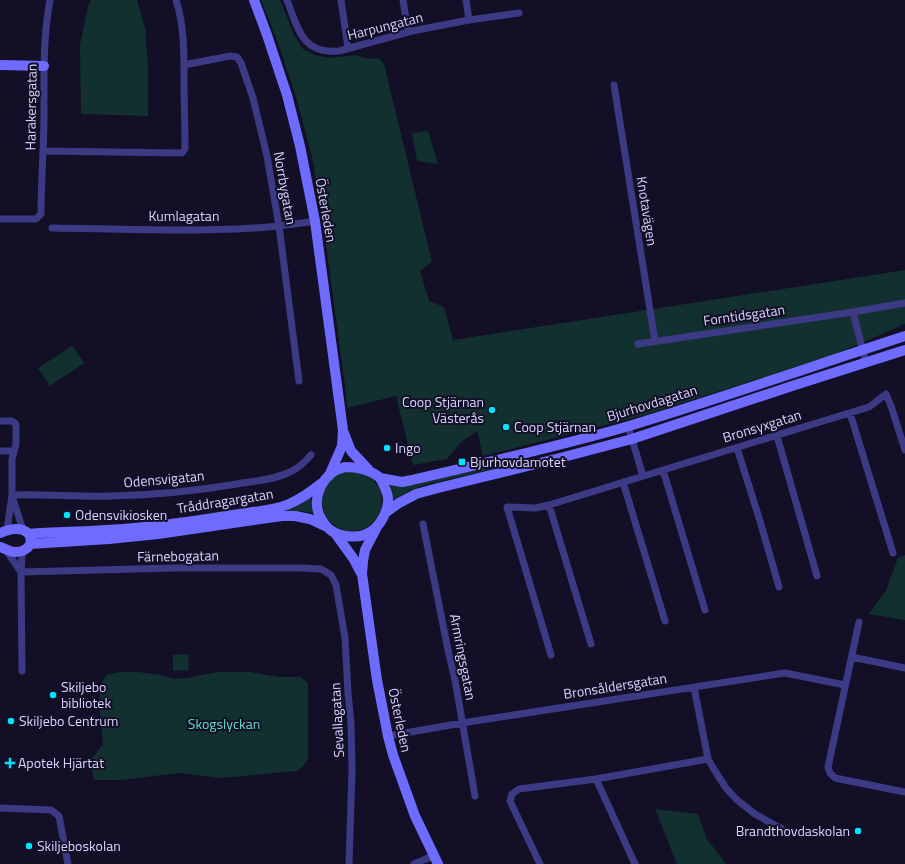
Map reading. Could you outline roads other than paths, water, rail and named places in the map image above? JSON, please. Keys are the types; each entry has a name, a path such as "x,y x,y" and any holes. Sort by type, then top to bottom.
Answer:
{"main road":[{"name":"Österleden","path":"254,0 287,95 300,146 315,221 343,430 342,446 325,479"},
{"path":"0,65 44,66"},
{"name":"Bjurhovdagatan","path":"380,478 402,482 412,480 553,446 628,426 905,336"},
{"name":"Bjurhovdagatan","path":"385,513 399,503 416,494 632,439 905,350"},
{"name":"Österleden","path":"343,430 351,451 371,472"},
{"path":"553,446 556,459"},
{"path":"345,467 363,468 380,478 387,493 388,502 383,519 377,527 361,536 352,537 331,530 321,518 317,510 316,500 318,491 325,479 336,470 345,467"},
{"name":"Tråddragargatan","path":"2,547 15,552 27,539 62,531 90,531 150,526 273,509 297,501 325,479"},
{"name":"Tråddragargatan","path":"3,533 14,528 27,539 110,539 158,534 282,516 295,516 310,519 331,530"},
{"name":"Österleden","path":"377,527 365,550 362,574 377,680 393,755 415,816 436,860"},
{"name":"Österleden","path":"331,530 353,558 362,574"}],"street":[{"name":"Harakersgatan","path":"0,219 36,219 41,214 44,66 46,22 50,0"},
{"path":"43,151 182,153 185,149 184,65 182,27 180,11 176,0"},
{"name":"Harpungatan","path":"287,0 297,29 307,42 317,49 328,52 339,51 408,32 469,20 519,13"},
{"path":"341,0 348,48"},
{"path":"404,0 408,32"},
{"path":"466,0 469,20"},
{"name":"Norrbygatan","path":"184,65 230,56 237,57 241,63 267,156 279,226 299,381"},
{"name":"Knotavägen","path":"614,85 655,340"},
{"name":"Kumlagatan","path":"52,228 188,230 254,228 315,221"},
{"name":"Forntidsgatan","path":"638,344 655,340 853,312 905,303"},
{"path":"853,312 866,363"},
{"name":"Bronsyxgatan","path":"551,655 507,507 536,508 549,505 850,413 868,407 886,394 905,450"},
{"path":"850,413 893,553"},
{"path":"0,421 12,421 16,424 16,444 12,459 12,495 3,533"},
{"path":"628,426 643,476"},
{"path":"777,436 817,576"},
{"path":"737,448 779,587"},
{"path":"0,451 14,451"},
{"name":"Odensvigatan","path":"12,495 141,495 192,491 275,477 290,472 302,465 311,455"},
{"path":"663,470 705,610"},
{"path":"623,482 665,621"},
{"path":"12,495 27,539 22,556 21,572 22,671"},
{"path":"549,505 591,644"},
{"name":"Armringsgatan","path":"423,524 455,680 475,796"},
{"path":"2,547 21,572"},
{"name":"Färnebogatan","path":"21,572 174,568 321,568 332,577"},
{"name":"Sevallagatan","path":"332,577 336,585 345,638 351,724 352,770 349,864"},
{"path":"859,622 828,767 830,773 835,778 905,792"},
{"path":"852,657 905,668"},
{"name":"Bronsåldersgatan","path":"388,736 462,723 785,673 845,685"},
{"path":"694,687 708,759 726,788 737,800 755,814 782,829"},
{"path":"540,864 510,801 511,795 519,789 596,779 708,759"},
{"path":"596,779 635,864"},
{"path":"0,808 52,810 59,816 68,864"},
{"path":"414,864 436,860"}],"place":[{"name":"Coop Stjärnan Västerås","path":"492,410"},
{"name":"Coop Stjärnan","path":"506,427"},
{"name":"Ingo","path":"387,448"},
{"name":"Bjurhovdamotet","path":"462,462"},
{"name":"Odensvikiosken","path":"67,515"},
{"name":"Skiljebo bibliotek","path":"53,695"},
{"name":"Skiljebo Centrum","path":"11,721"},
{"name":"Apotek Hjärtat","path":"10,763"},
{"name":"Brandthovdaskolan","path":"858,831"},
{"name":"Skiljeboskolan","path":"29,846"}],"park label":[{"name":"Skogslyckan","path":"224,724"}]}
